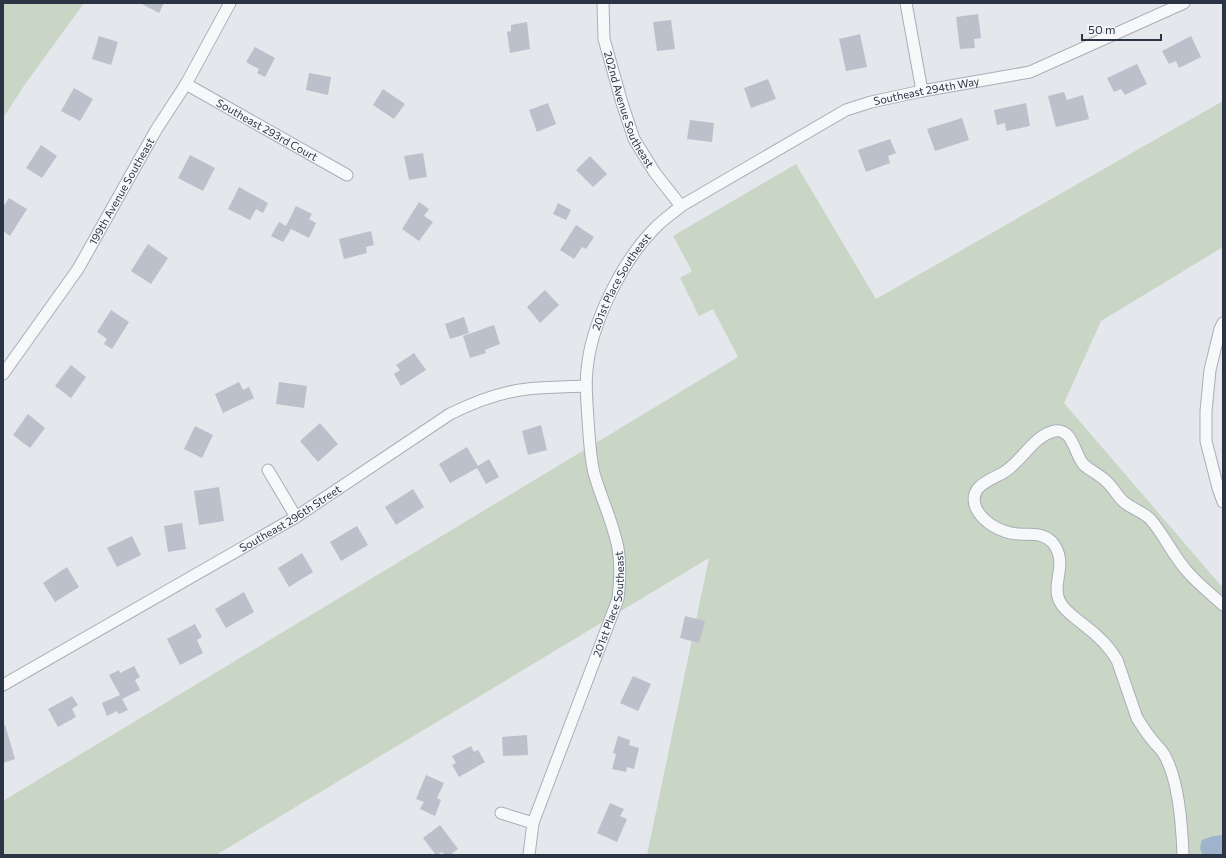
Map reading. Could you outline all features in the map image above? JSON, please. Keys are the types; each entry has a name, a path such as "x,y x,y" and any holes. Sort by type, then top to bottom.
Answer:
{"street":[{"name":"199th Avenue Southeast","path":"3,374 78,270 156,130 186,84 230,3"},
{"name":"202nd Avenue Southeast","path":"603,3 604,39 622,104 634,139 655,173 681,206"},
{"path":"906,3 922,91"},
{"name":"Southeast 294th Way","path":"681,206 846,110 871,102 922,91 1030,72 1184,3"},
{"name":"Southeast 293rd Court","path":"186,84 347,175"},
{"name":"201st Place Southeast","path":"529,855 533,823 615,606 620,584 618,546 594,471 588,431 586,386 590,352 600,319 617,279 641,244 657,225 681,206"},
{"path":"1223,323 1220,329 1210,370 1206,411 1206,441 1223,502"},
{"name":"Southeast 296th Street","path":"3,684 296,517 450,414 468,405 505,393 526,389 586,386"},
{"path":"1183,855 1178,799 1169,765 1164,754 1152,741 1137,718 1117,660 1112,652 1086,626 1063,608 1059,602 1057,594 1060,560 1058,552 1052,542 1038,534 1017,534 1006,532 987,521 981,516 974,501 975,494 978,488 1004,472 1033,444 1049,433 1056,430 1062,431 1071,440 1083,464 1108,482 1123,501 1150,519 1167,541 1185,569 1223,605"},
{"path":"268,470 296,517"},
{"path":"501,813 533,823"}],"green space":[{"path":"3,3 84,3 26,83 3,118"},
{"path":"1223,101 1223,247 1101,321 1064,403 1223,588 1223,855 647,855 709,558 216,855 3,855 3,801 738,357 713,309 699,316 680,278 692,271 673,236 796,164 876,299"}],"water":[{"path":"1223,835 1223,855 1203,855 1200,848 1202,840 1213,836"}],"building":[{"path":"140,3 164,3 159,13"},
{"path":"978,14 981,38 974,39 975,48 960,49 956,17"},
{"path":"671,20 675,49 657,51 653,22"},
{"path":"527,22 530,49 510,53 507,32 511,31 511,25"},
{"path":"860,34 867,67 846,71 839,39"},
{"path":"99,36 118,42 111,65 92,59"},
{"path":"1191,36 1201,57 1179,68 1176,61 1169,64 1162,51"},
{"path":"255,47 275,58 265,77 257,73 259,69 246,62"},
{"path":"1137,64 1147,84 1125,95 1121,89 1114,92 1107,78"},
{"path":"309,73 331,77 328,95 306,90"},
{"path":"768,79 776,99 751,108 744,88"},
{"path":"74,88 93,99 80,121 61,111"},
{"path":"383,89 405,104 394,119 373,105"},
{"path":"1064,92 1067,100 1083,95 1089,119 1056,127 1048,96"},
{"path":"548,103 556,124 537,132 529,110"},
{"path":"1026,103 1030,126 1006,131 1005,123 997,125 994,110"},
{"path":"962,118 969,140 935,151 927,129"},
{"path":"690,120 714,123 712,142 687,139"},
{"path":"890,139 896,153 888,156 890,163 866,172 858,150"},
{"path":"41,145 57,156 42,178 26,168"},
{"path":"423,153 427,177 409,180 404,156"},
{"path":"190,155 215,168 203,191 178,178"},
{"path":"590,156 607,174 593,187 576,170"},
{"path":"239,187 268,203 263,213 256,209 250,220 228,209"},
{"path":"9,198 27,209 10,236 3,231 3,207"},
{"path":"419,202 429,209 424,216 433,222 419,241 402,229"},
{"path":"558,203 571,210 566,220 553,214"},
{"path":"296,206 312,214 309,219 316,223 309,238 291,229 283,242 271,236 279,222 286,226"},
{"path":"576,225 594,237 586,249 582,247 574,259 560,250"},
{"path":"371,231 374,245 366,247 367,253 344,259 339,239"},
{"path":"148,244 168,258 151,284 131,271"},
{"path":"545,290 559,305 540,323 527,307"},
{"path":"111,310 129,322 112,349 104,344 107,339 97,332"},
{"path":"464,317 469,333 450,339 445,324"},
{"path":"494,325 500,344 485,350 486,353 470,358 463,336"},
{"path":"414,353 426,370 401,386 394,374 400,370 396,365"},
{"path":"71,365 86,377 71,398 55,386"},
{"path":"239,382 243,390 249,387 254,398 223,413 215,394"},
{"path":"279,382 307,386 304,408 276,404"},
{"path":"28,414 45,428 30,448 13,435"},
{"path":"320,423 338,444 318,462 300,441"},
{"path":"541,425 547,450 528,455 522,431"},
{"path":"195,426 213,435 202,458 184,449"},
{"path":"467,447 478,466 489,459 499,477 486,484 477,468 450,483 439,464"},
{"path":"219,487 224,521 199,525 194,491"},
{"path":"413,489 424,507 396,525 385,507"},
{"path":"182,523 186,549 168,552 164,526"},
{"path":"357,526 368,545 341,561 330,542"},
{"path":"132,536 141,555 117,567 107,548"},
{"path":"302,553 313,572 289,587 278,568"},
{"path":"67,567 79,587 55,602 43,583"},
{"path":"244,592 254,612 226,628 215,609"},
{"path":"685,616 705,621 699,643 680,638"},
{"path":"195,624 202,637 197,640 203,653 180,665 167,639"},
{"path":"134,666 140,677 135,680 140,690 122,699 128,710 119,714 117,711 107,716 102,703 120,695 109,675 119,670 120,673"},
{"path":"633,676 651,684 638,711 620,703"},
{"path":"72,696 78,705 72,709 76,717 58,727 48,709"},
{"path":"3,725 5,725 15,759 3,763"},
{"path":"527,735 528,755 503,756 502,737"},
{"path":"618,736 630,740 629,745 639,748 634,769 627,767 626,772 612,769 616,754 613,753"},
{"path":"471,746 474,752 478,750 485,762 459,777 452,765 456,763 452,756"},
{"path":"426,775 444,783 437,798 441,800 435,816 420,809 424,802 416,799"},
{"path":"610,803 624,809 620,816 627,819 617,842 597,833"},
{"path":"440,825 458,849 450,855 445,855 442,852 436,855 423,838"}]}
